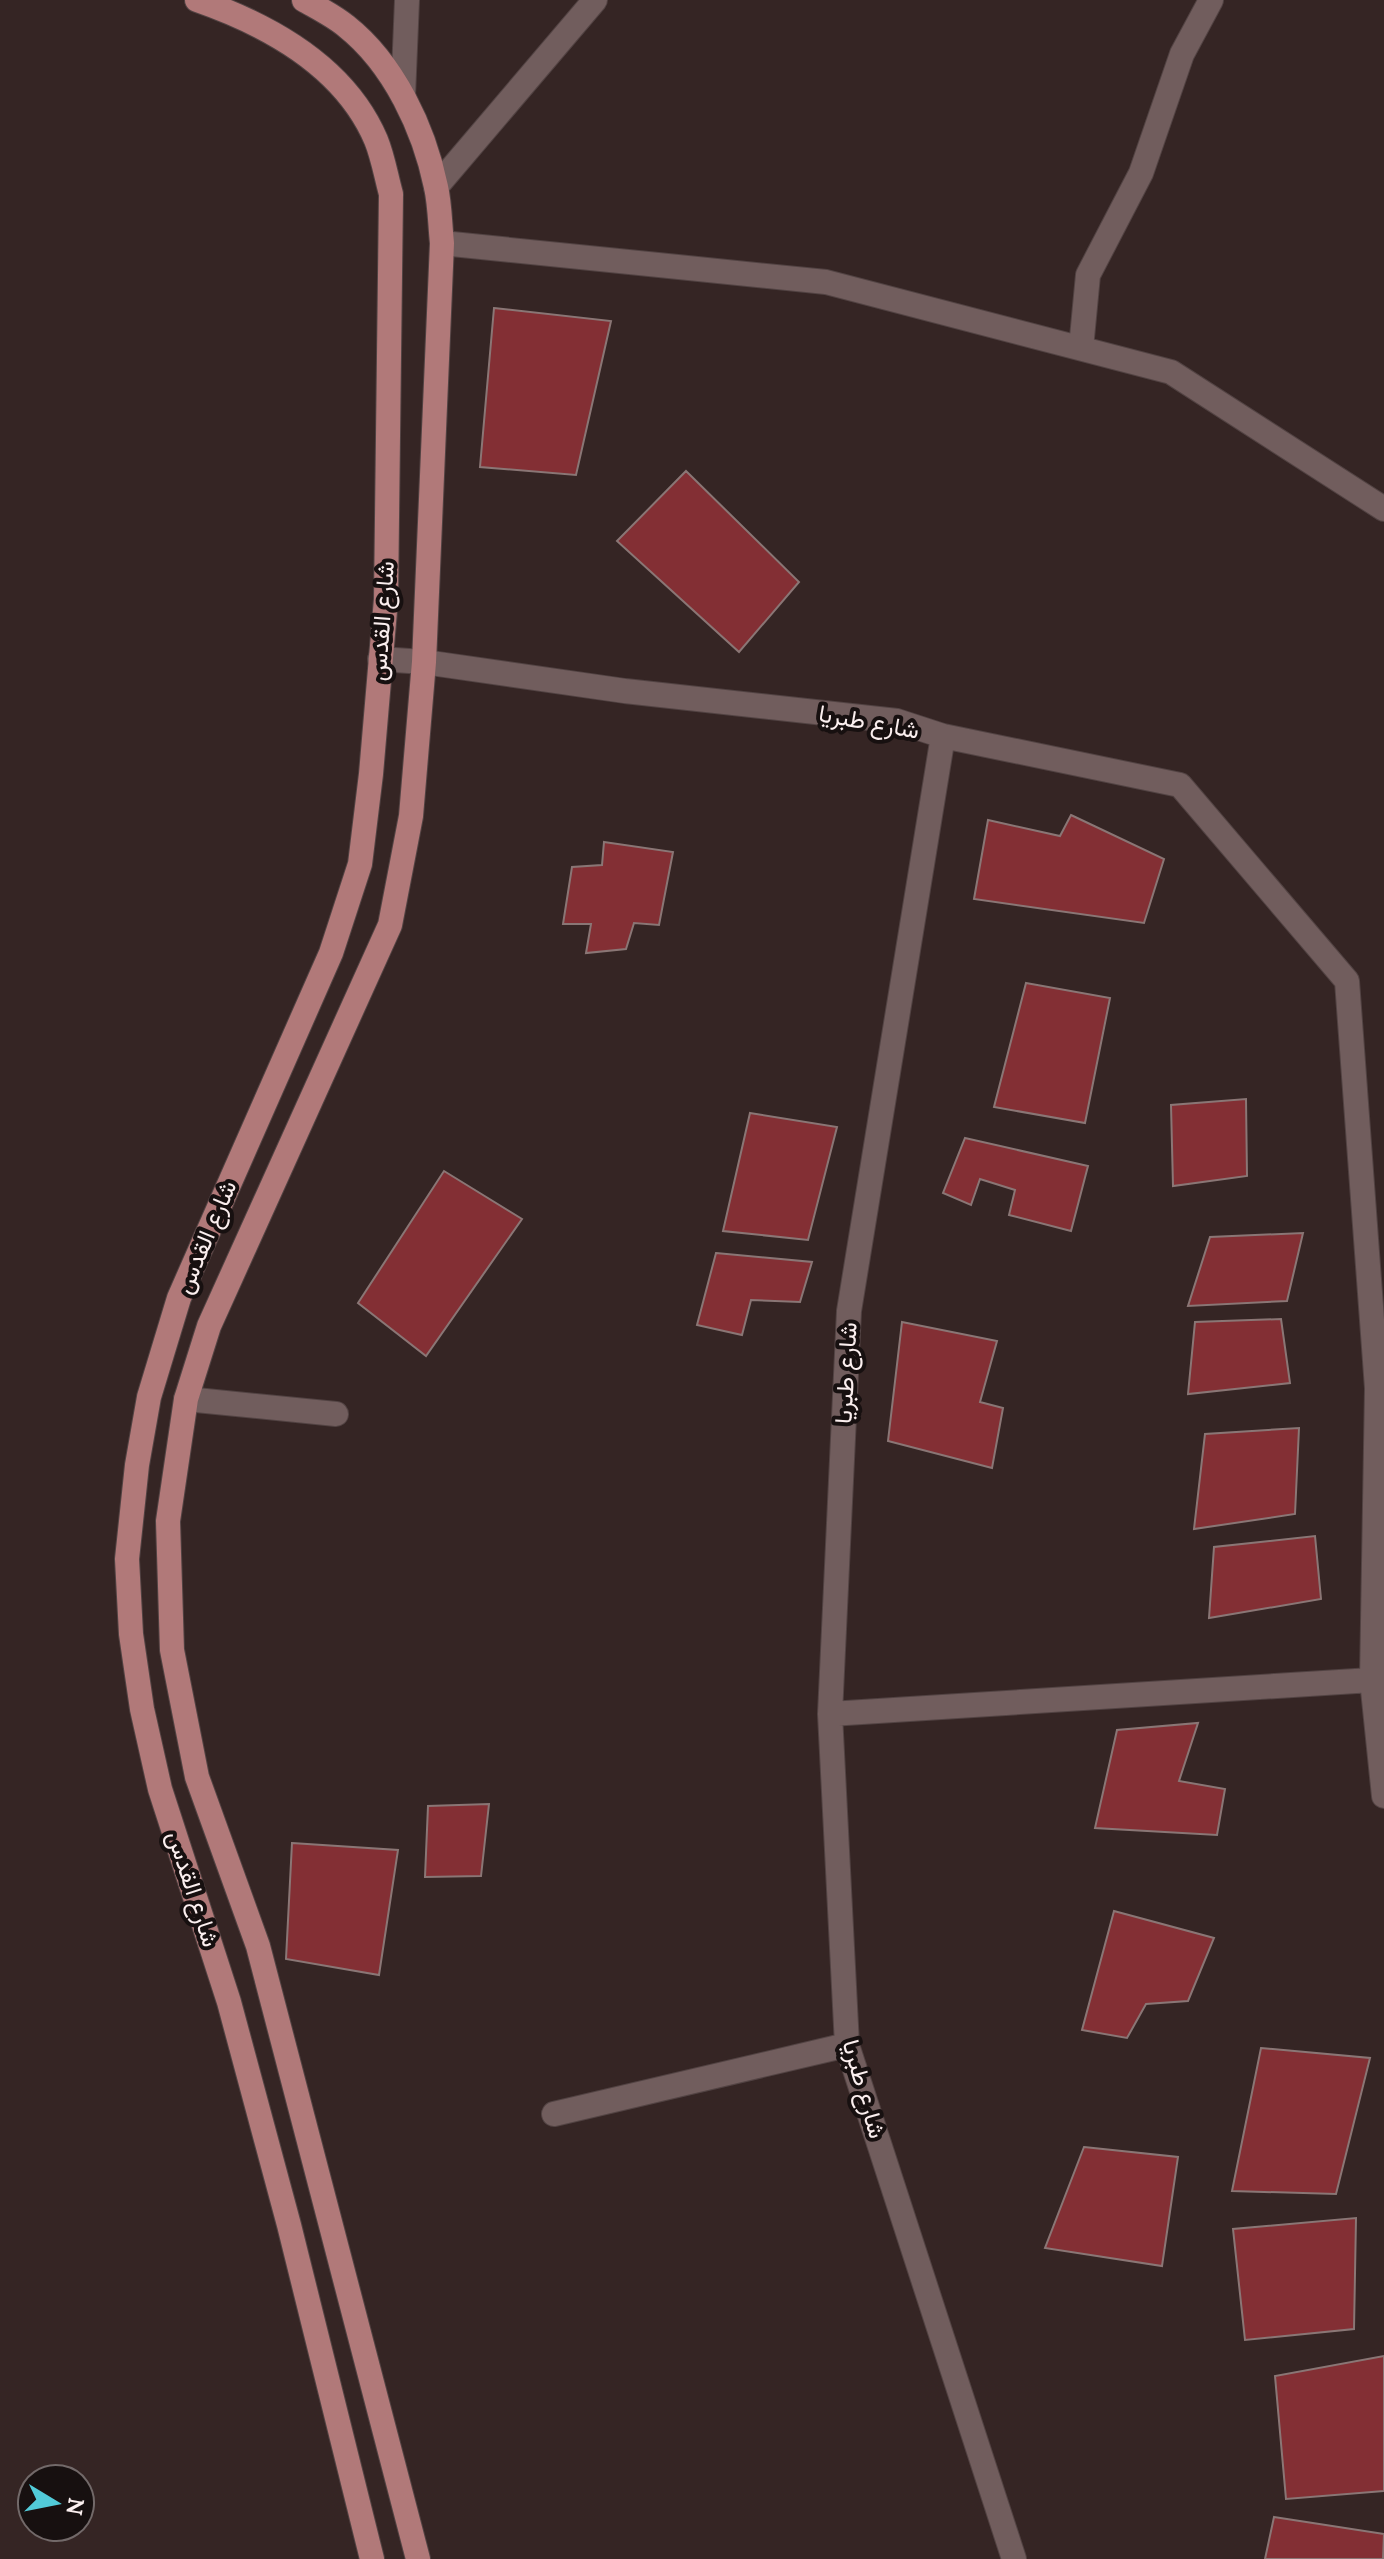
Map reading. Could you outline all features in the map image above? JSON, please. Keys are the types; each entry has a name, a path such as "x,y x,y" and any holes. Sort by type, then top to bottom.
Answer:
{"main road":[{"name":"شارع القدس","path":"197,0 232,12 310,56 354,101 377,141 391,194 386,599 360,864 331,953 179,1298 149,1397 137,1465 127,1559 131,1634 142,1709 160,1789 229,2002 289,2225 372,2559"},
{"name":"شارع القدس","path":"304,0 347,26 377,59 403,96 422,140 436,187 442,243 424,662 411,816 390,925 209,1326 186,1399 168,1521 172,1650 194,1763 258,1946 418,2559"}],"street":[{"path":"403,96 407,0"},
{"path":"436,187 595,0"},
{"path":"1081,348 1088,275 1141,173 1182,54 1211,0"},
{"path":"442,243 826,282 1171,372 1384,509"},
{"name":"شارع طبريا","path":"380,659 424,662 625,691 897,721 943,736 849,1311 830,1714 847,2045 1014,2559"},
{"path":"943,736 1180,785 1347,981 1377,1388 1372,1680 1384,1796"},
{"path":"186,1399 336,1414"},
{"path":"830,1714 1372,1680"},
{"path":"554,2114 847,2045"}],"building":[{"path":"494,308 611,321 576,475 480,467"},
{"path":"686,471 799,582 739,652 617,541"},
{"path":"1071,815 1164,859 1144,923 974,899 988,820 1060,836"},
{"path":"604,842 673,852 659,925 634,923 626,949 586,953 591,924 563,924 572,867 602,865"},
{"path":"1026,983 1110,998 1085,1123 994,1107"},
{"path":"1246,1099 1247,1176 1173,1186 1171,1105"},
{"path":"750,1113 837,1127 808,1240 723,1231"},
{"path":"965,1138 1088,1166 1071,1231 1009,1215 1015,1190 980,1179 971,1205 943,1193"},
{"path":"444,1171 522,1219 426,1356 358,1303"},
{"path":"1303,1233 1287,1301 1188,1306 1210,1237"},
{"path":"716,1253 812,1262 800,1302 751,1300 742,1335 697,1325"},
{"path":"1281,1319 1290,1383 1188,1394 1195,1322"},
{"path":"902,1322 997,1341 980,1402 1003,1408 992,1468 888,1441"},
{"path":"1299,1428 1295,1514 1194,1529 1205,1434"},
{"path":"1315,1536 1321,1599 1209,1618 1214,1547"},
{"path":"1198,1723 1179,1781 1225,1789 1217,1835 1095,1828 1117,1730"},
{"path":"489,1804 481,1876 425,1877 428,1806"},
{"path":"292,1843 398,1850 379,1975 286,1959"},
{"path":"1114,1911 1214,1938 1188,2001 1146,2004 1127,2038 1082,2030"},
{"path":"1261,2048 1370,2058 1336,2194 1232,2191"},
{"path":"1084,2147 1178,2157 1162,2266 1045,2248"},
{"path":"1356,2218 1354,2329 1245,2340 1233,2229"},
{"path":"1384,2356 1384,2491 1286,2499 1275,2376"},
{"path":"1274,2517 1384,2534 1383,2559 1265,2559"}]}
